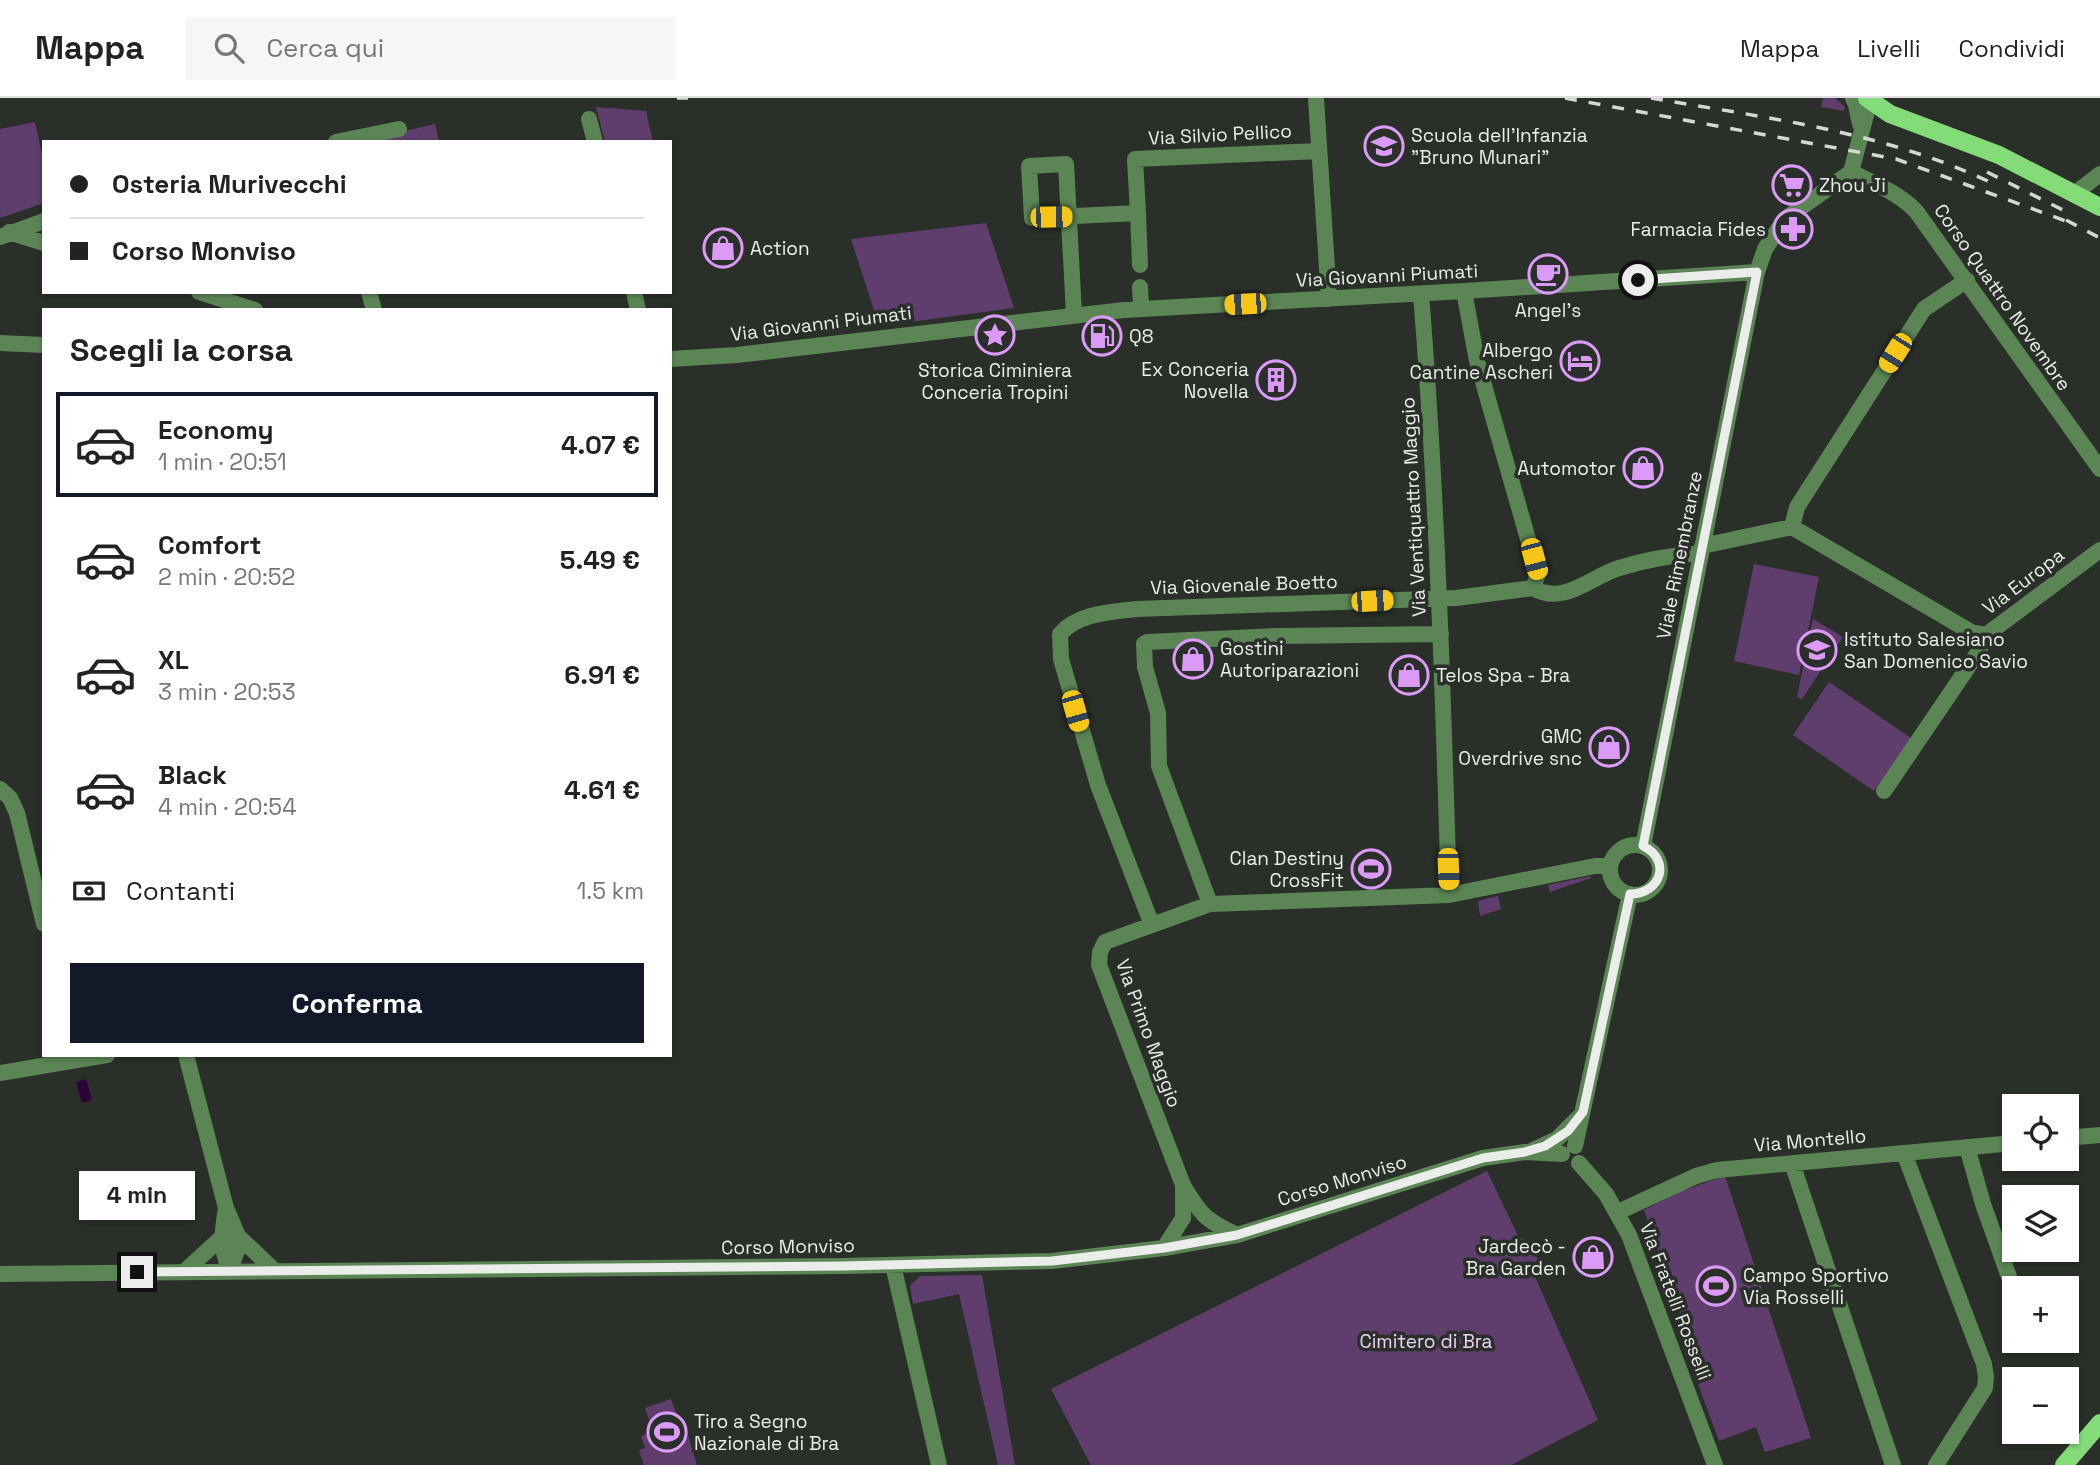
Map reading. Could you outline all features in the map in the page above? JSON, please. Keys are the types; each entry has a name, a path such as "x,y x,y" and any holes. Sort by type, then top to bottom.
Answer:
{"main road":[{"path":"1865,98 1890,114 1999,155 2100,207"},
{"path":"2064,1465 2100,1423"}],"street":[{"path":"1757,272 1765,249 1785,219 1851,172 1865,98"},
{"name":"Via Silvio Pellico","path":"1315,99 1329,299"},
{"path":"589,119 594,140"},
{"path":"346,140 399,129"},
{"name":"Via Silvio Pellico","path":"1140,265 1135,159 1319,151"},
{"name":"Corso Quattro Novembre","path":"1851,172 1908,203 1967,280 2100,469"},
{"path":"2074,194 2100,174"},
{"path":"1074,314 1069,217 1138,213"},
{"path":"4,233 42,222"},
{"path":"4,233 42,242"},
{"name":"Via Giovanni Piumati","path":"672,359 737,355 1074,314 1757,272"},
{"name":"Viale Rimembranze","path":"1643,846 1696,551 1757,272"},
{"path":"1967,280 1924,309 1797,507 1792,527 1971,632 1986,635"},
{"path":"1140,287 1141,309"},
{"path":"1464,291 1477,361 1538,574 1532,588"},
{"name":"Via Ventiquattro Maggio","path":"1420,294 1447,598 1441,634 1449,895"},
{"path":"218,295 250,308"},
{"path":"0,343 42,345"},
{"name":"Via Giovenale Boetto","path":"1152,925 1098,785 1059,647 1060,634 1074,621 1109,612 1136,609 1447,598 1532,588 1554,595 1581,587 1618,568 1792,527"},
{"name":"Via Europa","path":"1884,791 1979,651 1986,635 2100,550"},
{"name":"Via Ventiquattro Maggio","path":"1210,904 1158,766 1158,713 1145,667 1144,644 1278,636 1441,634"},
{"path":"0,789 10,797 17,814 42,916"},
{"path":"1643,846 1658,859 1660,874 1657,882 1646,892 1630,894 1612,881 1612,858 1624,847 1643,846"},
{"name":"Via Primo Maggio","path":"1237,1235 1212,1224 1200,1214 1183,1185 1099,965 1100,952 1105,942 1210,904 1449,895 1595,866 1610,866"},
{"path":"1568,1150 1583,1112 1630,894"},
{"path":"187,1057 226,1208 238,1236 275,1271"},
{"path":"0,1073 77,1058"},
{"path":"1525,1152 1558,1139 1583,1112"},
{"path":"2079,1137 2100,1135"},
{"name":"Via Montello","path":"1618,1212 1696,1176 1744,1166 2002,1144"},
{"path":"1967,1147 1983,1204 2009,1276"},
{"name":"Corso Monviso","path":"0,1274 1041,1262 1164,1248 1237,1235 1483,1158 1568,1150"},
{"name":"Via Fratelli Rosselli","path":"1568,1150 1581,1154 1579,1163 1591,1174 1618,1212 1642,1266 1715,1465"},
{"path":"1904,1153 1984,1364 1986,1377 1980,1398 1936,1465"},
{"path":"1792,1163 1894,1465"},
{"name":"Via Primo Maggio","path":"1183,1185 1183,1218 1197,1243"},
{"path":"226,1208 221,1238 224,1258 230,1271"},
{"path":"1197,1243 1200,1214"},
{"path":"1164,1248 1183,1218"},
{"path":"230,1271 235,1259 238,1236"},
{"path":"184,1272 221,1238"},
{"path":"893,1265 939,1465"}],"green space":[{"path":"1823,98 1835,98 1845,107 1844,111 1821,107"},
{"path":"596,107 646,111 653,140 604,140"},
{"path":"35,122 42,154 42,204 0,218 0,129"},
{"path":"435,124 439,140 385,140 384,136"},
{"path":"986,223 1014,308 879,326 851,239"},
{"path":"1754,564 1819,577 1799,675 1734,661"},
{"path":"1813,619 1843,637 1802,699 1797,697"},
{"path":"1829,682 1911,738 1874,791 1793,735"},
{"path":"1591,878 1550,892 1548,885"},
{"path":"1498,896 1501,909 1480,916 1478,901"},
{"name":"Cimitero di Bra","path":"1487,1171 1519,1238 1528,1241 1538,1260 1533,1272 1598,1420 1511,1465 1091,1465 1051,1389"},
{"name":"Campo Sportivo Via Rosselli","path":"1725,1176 1811,1438 1765,1452 1756,1427 1719,1441 1691,1365 1697,1362 1644,1210 1679,1192"},
{"path":"982,1275 1015,1465 998,1465 959,1294 913,1304 910,1286 920,1276"},
{"name":"Tiro a Segno Nazionale di Bra","path":"671,1399 683,1432 687,1432 697,1465 644,1465 639,1450 645,1448 641,1436 653,1431 645,1408"}],"shaded area":[{"path":"86,1079 92,1100 82,1103 76,1082"}],"railway":[{"path":"677,98 688,98"},
{"path":"1565,98 1896,159 2074,224"},
{"path":"1651,98 1782,120 1869,139 1953,166 1994,184"},
{"path":"1987,172 2063,210"},
{"path":"2066,220 2100,238"}],"place":[{"name":"Scuola dell'Infanzia \"Bruno Munari\"","path":"1384,146"},
{"name":"Zhou Ji","path":"1792,185"},
{"name":"Farmacia Fides","path":"1793,229"},
{"name":"Action","path":"723,248"},
{"name":"Angel's","path":"1548,274"},
{"name":"Storica Ciminiera Conceria Tropini","path":"995,335"},
{"name":"Q8","path":"1102,336"},
{"name":"Albergo Cantine Ascheri","path":"1580,361"},
{"name":"Ex Conceria Novella","path":"1276,380"},
{"name":"Automotor","path":"1643,468"},
{"name":"Istituto Salesiano San Domenico Savio","path":"1817,650"},
{"name":"Gostini Autoriparazioni","path":"1193,659"},
{"name":"Telos Spa - Bra","path":"1409,675"},
{"name":"GMC Overdrive snc","path":"1609,747"},
{"name":"Clan Destiny CrossFit","path":"1371,869"},
{"name":"Jardecò - Bra Garden","path":"1593,1257"},
{"name":"Campo Sportivo Via Rosselli","path":"1716,1286"},
{"name":"Tiro a Segno Nazionale di Bra","path":"667,1432"}],"route":[{"path":"137,1272 843,1266 1052,1261 1164,1248 1237,1235 1483,1158 1525,1152 1558,1139 1583,1112 1630,894 1646,892 1652,888 1660,874 1658,859 1643,846 1757,272 1638,280"}]}
